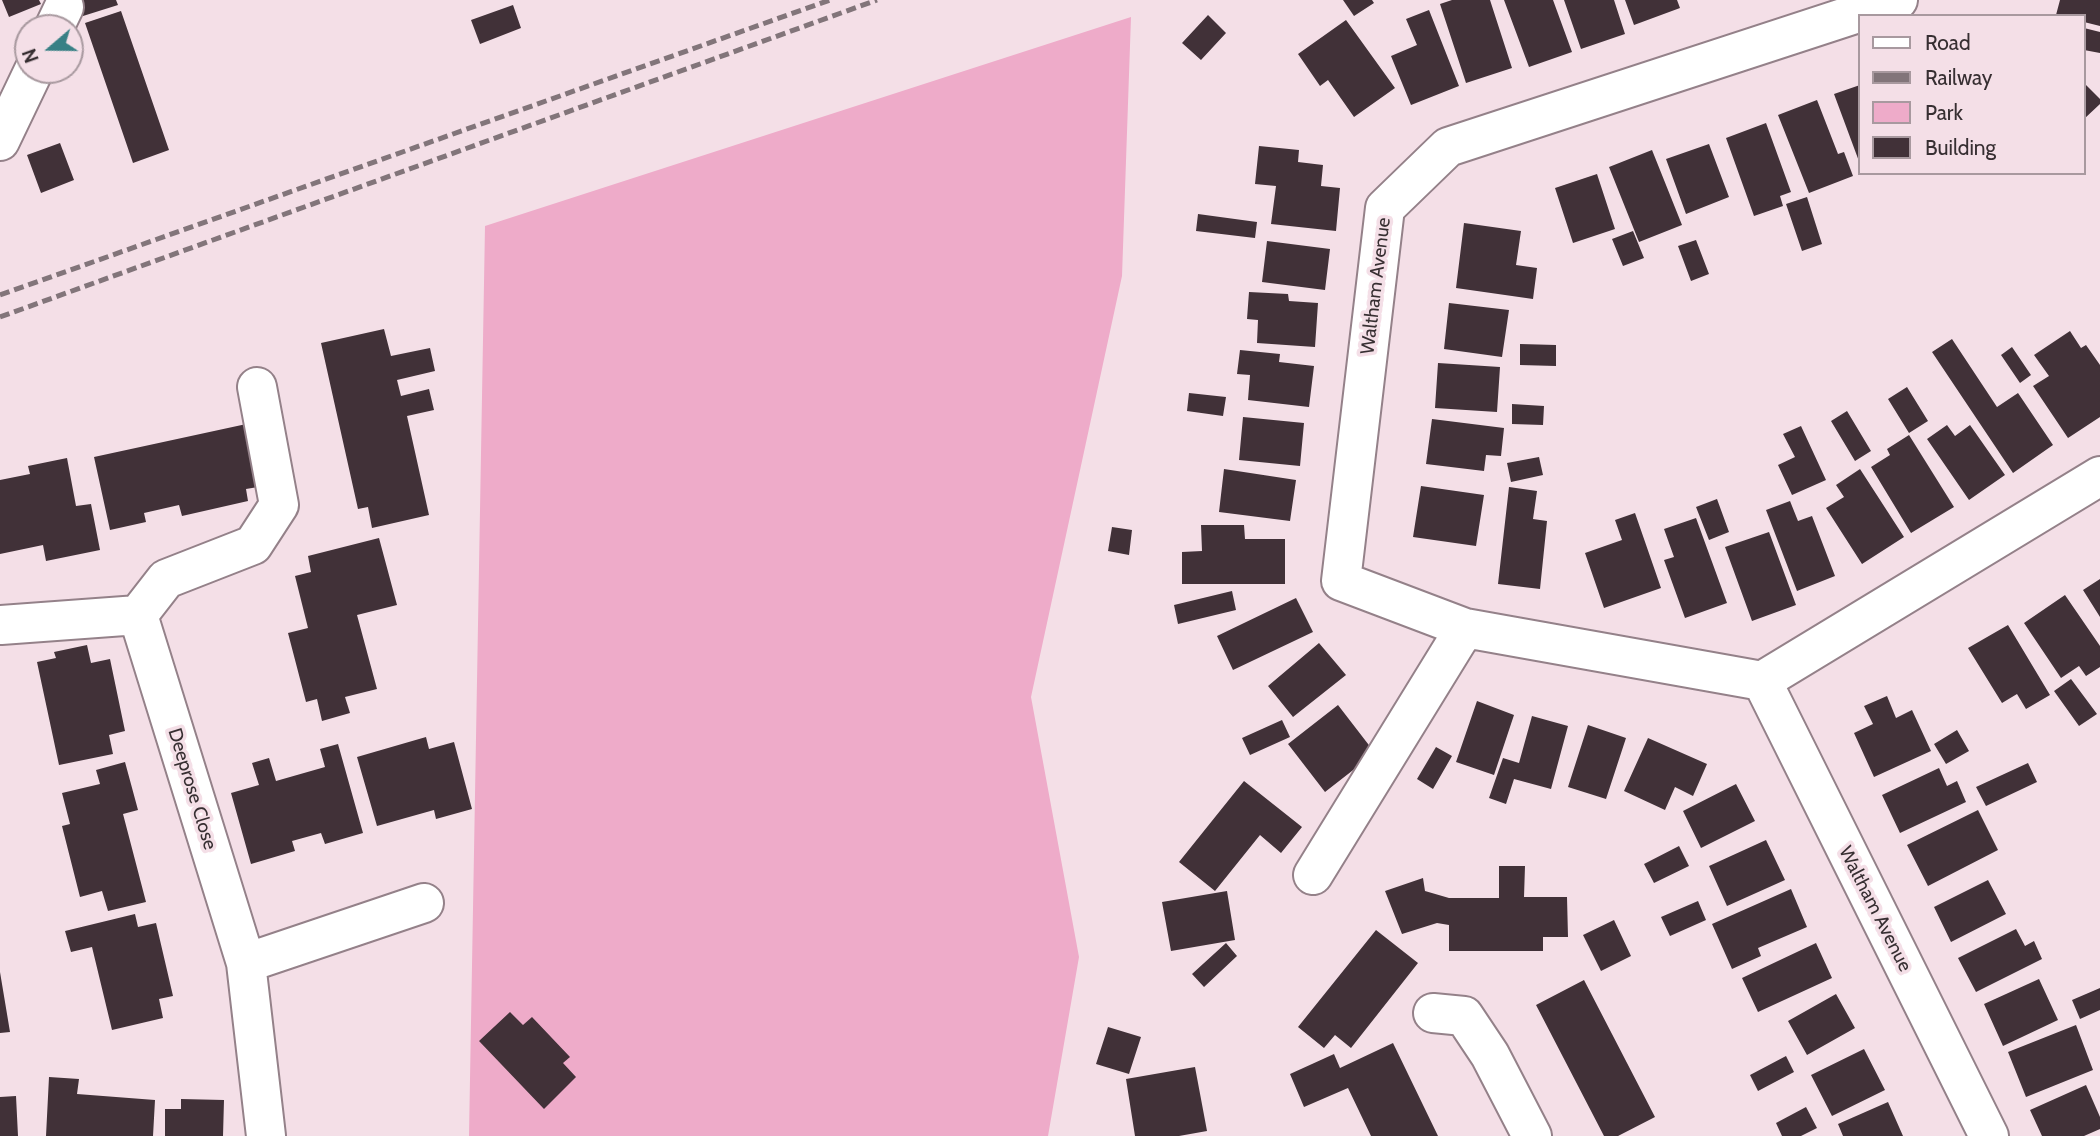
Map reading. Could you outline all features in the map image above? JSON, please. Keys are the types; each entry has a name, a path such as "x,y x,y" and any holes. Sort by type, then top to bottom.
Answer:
{"street":[{"name":"Waltham Avenue","path":"1898,0 1448,147 1385,208 1341,582 1465,628 1762,681 1989,1136"},
{"path":"0,141 27,84"},
{"path":"1,625 138,615 166,579 253,545 279,505 257,387"},
{"path":"1762,681 2100,476"},
{"name":"Deeprose Close","path":"138,615 246,963 266,1136"},
{"path":"1313,875 1465,628"},
{"path":"246,963 424,903"},
{"path":"1433,1013 1464,1016 1490,1055 1532,1136"}],"green space":[{"path":"1131,17 1122,276 1031,697 1079,957 1048,1136 469,1136 485,226"}],"building":[{"path":"2,0 39,0 41,4 14,14 9,17"},
{"path":"77,0 116,0 118,5 84,16"},
{"path":"1343,0 1372,0 1374,3 1354,16"},
{"path":"1452,0 1490,0 1512,68 1466,83 1440,4"},
{"path":"1504,0 1553,0 1572,52 1529,67"},
{"path":"1564,0 1614,0 1625,34 1581,49"},
{"path":"1625,0 1677,0 1680,8 1634,25"},
{"path":"2060,0 2100,0 2100,26 2086,22 2086,14 2056,14"},
{"path":"513,5 521,28 480,44 471,20"},
{"path":"1429,10 1459,86 1411,105 1391,56 1417,45 1406,19"},
{"path":"121,11 169,150 133,163 85,23"},
{"path":"1208,15 1226,33 1201,60 1182,43"},
{"path":"1346,20 1395,88 1354,117 1328,80 1320,86 1298,54"},
{"path":"2086,28 2100,32 2100,53 2086,50"},
{"path":"2086,85 2100,99 2100,104 2086,117"},
{"path":"1858,86 1858,159 1834,94"},
{"path":"1817,100 1838,154 1844,152 1853,176 1809,193 1778,115"},
{"path":"1766,123 1791,192 1780,196 1783,206 1754,216 1726,138"},
{"path":"60,143 74,180 41,193 27,155"},
{"path":"1709,144 1729,197 1686,214 1666,159"},
{"path":"1259,146 1299,150 1298,162 1323,165 1321,186 1340,188 1336,231 1271,224 1276,186 1255,184"},
{"path":"1652,150 1682,225 1639,242 1609,167"},
{"path":"1597,174 1615,229 1573,243 1555,188"},
{"path":"1807,197 1822,244 1802,251 1786,204"},
{"path":"1198,214 1257,222 1255,238 1196,231"},
{"path":"1464,223 1521,231 1516,265 1537,268 1533,299 1456,288"},
{"path":"1633,231 1644,258 1623,266 1612,239"},
{"path":"1696,240 1709,274 1691,281 1678,246"},
{"path":"1267,241 1330,249 1325,290 1262,282"},
{"path":"1249,292 1288,294 1289,301 1318,303 1315,347 1257,343 1258,320 1247,319"},
{"path":"1449,303 1509,310 1502,357 1444,349"},
{"path":"384,329 391,356 430,348 435,371 397,380 401,396 429,389 434,410 407,416 429,515 372,528 368,507 358,509 321,343"},
{"path":"2070,331 2081,348 2086,345 2100,365 2100,417 2068,438 2033,386 2049,376 2034,355"},
{"path":"1952,339 1997,407 2018,393 2053,445 2013,473 1932,352"},
{"path":"1520,344 1556,345 1556,366 1520,365"},
{"path":"2012,347 2031,375 2020,383 2001,355"},
{"path":"1240,350 1280,354 1279,362 1314,366 1309,407 1248,400 1250,375 1237,374"},
{"path":"1438,363 1500,367 1497,412 1435,408"},
{"path":"1907,387 1928,421 1909,433 1888,399"},
{"path":"1189,393 1226,397 1223,416 1187,411"},
{"path":"1512,404 1544,406 1543,425 1512,424"},
{"path":"1847,411 1871,451 1855,461 1831,421"},
{"path":"1243,417 1304,423 1300,466 1239,460"},
{"path":"1432,419 1504,428 1501,456 1486,455 1484,471 1426,464"},
{"path":"251,423 264,486 246,489 248,501 182,516 179,505 144,513 146,522 110,530 94,457"},
{"path":"1947,425 1955,436 1970,425 2005,475 1969,500 1927,439"},
{"path":"1801,426 1826,480 1792,495 1778,465 1795,457 1783,434"},
{"path":"1909,435 1954,507 1911,533 1871,467 1890,455 1887,449"},
{"path":"1539,457 1543,475 1511,482 1507,463"},
{"path":"67,458 76,506 91,504 100,550 46,561 43,545 0,554 0,480 30,474 28,466"},
{"path":"1224,469 1296,480 1290,521 1219,512"},
{"path":"1860,469 1904,537 1862,564 1826,508 1844,497 1836,485"},
{"path":"1421,486 1484,495 1476,546 1413,537"},
{"path":"1509,487 1537,491 1533,519 1547,521 1540,589 1498,584"},
{"path":"1717,499 1729,532 1709,540 1696,507"},
{"path":"1790,501 1798,521 1812,516 1835,576 1797,591 1766,510"},
{"path":"1635,513 1661,588 1604,608 1585,553 1622,540 1615,520"},
{"path":"1696,518 1727,603 1685,618 1664,560 1674,557 1664,529"},
{"path":"1201,525 1244,525 1245,539 1285,539 1285,584 1182,584 1182,552 1202,551"},
{"path":"1112,527 1132,530 1129,555 1108,551"},
{"path":"1769,532 1796,605 1752,621 1725,547"},
{"path":"379,538 397,605 357,615 377,689 345,697 350,713 322,721 317,699 306,702 288,633 308,628 295,576 311,572 308,556"},
{"path":"2100,579 2100,617 2083,590"},
{"path":"1232,591 1236,610 1178,624 1174,605"},
{"path":"2065,595 2100,646 2100,667 2086,676 2079,666 2061,678 2024,623"},
{"path":"1296,598 1313,632 1233,670 1217,636"},
{"path":"2008,625 2050,695 2026,709 2017,694 2002,703 1968,648"},
{"path":"1319,643 1346,675 1293,717 1268,686"},
{"path":"87,645 91,663 110,659 125,731 109,735 113,754 59,765 37,662 56,658 54,652"},
{"path":"2071,679 2097,714 2079,726 2054,691"},
{"path":"1887,696 1896,718 1912,710 1931,751 1874,777 1854,733 1873,724 1864,706"},
{"path":"1477,701 1514,715 1494,775 1456,762"},
{"path":"1338,705 1375,753 1325,792 1288,744"},
{"path":"1532,716 1568,726 1551,789 1514,779 1506,804 1489,798 1503,758 1519,763"},
{"path":"1282,720 1290,737 1250,755 1242,738"},
{"path":"1588,725 1626,738 1606,799 1568,787"},
{"path":"1957,730 1969,751 1946,764 1934,744"},
{"path":"426,737 429,749 454,742 472,809 436,819 434,810 377,826 357,757"},
{"path":"1648,738 1707,764 1693,796 1675,787 1665,810 1624,791"},
{"path":"338,744 363,833 325,844 321,833 292,841 295,851 251,864 231,793 259,785 252,763 269,758 276,781 325,767 320,749"},
{"path":"1436,747 1452,756 1433,789 1417,779"},
{"path":"125,762 138,810 123,814 146,902 108,911 102,891 80,897 62,826 70,824 62,793 100,784 96,770"},
{"path":"2028,763 2037,782 1986,806 1976,787"},
{"path":"1939,768 1947,786 1957,781 1966,802 1900,833 1882,795"},
{"path":"1244,781 1302,827 1281,853 1260,835 1215,891 1179,862"},
{"path":"1736,784 1755,821 1701,848 1683,811"},
{"path":"1978,810 1998,850 1928,886 1907,845"},
{"path":"1766,840 1785,880 1727,906 1709,866"},
{"path":"1679,846 1689,866 1654,883 1644,864"},
{"path":"1499,866 1525,866 1524,897 1567,897 1568,937 1543,937 1543,951 1449,951 1449,925 1437,923 1402,934 1385,891 1423,878 1425,891 1449,898 1499,898"},
{"path":"1988,880 2006,914 1951,942 1934,907"},
{"path":"1791,889 1807,927 1758,948 1761,956 1732,969 1712,924"},
{"path":"1227,891 1235,940 1171,951 1162,902"},
{"path":"1698,901 1706,920 1670,936 1661,917"},
{"path":"135,914 138,927 156,923 173,996 159,999 163,1018 112,1030 92,947 71,952 65,931"},
{"path":"1614,920 1631,956 1601,971 1583,935"},
{"path":"2016,929 2025,946 2034,941 2042,959 1976,992 1958,958"},
{"path":"1376,930 1418,963 1351,1048 1335,1035 1324,1048 1298,1027"},
{"path":"1226,943 1237,956 1204,987 1192,974"},
{"path":"1816,943 1832,978 1758,1012 1742,978"},
{"path":"0,972 10,1032 0,1033"},
{"path":"2039,979 2058,1020 2003,1046 1984,1004"},
{"path":"1584,980 1655,1117 1618,1136 1604,1136 1536,1005"},
{"path":"2100,988 2100,1010 2080,1019 2072,1000"},
{"path":"1836,994 1855,1028 1807,1055 1788,1021"},
{"path":"510,1012 523,1025 532,1017 570,1057 563,1063 576,1077 544,1109 479,1041"},
{"path":"2076,1025 2093,1070 2026,1097 2008,1052"},
{"path":"1108,1027 1141,1037 1129,1074 1096,1064"},
{"path":"1393,1043 1438,1136 1371,1136 1348,1088 1304,1107 1290,1074 1334,1054 1340,1068"},
{"path":"1864,1049 1885,1090 1832,1116 1811,1075"},
{"path":"1786,1056 1794,1072 1758,1091 1750,1075"},
{"path":"1195,1067 1207,1131 1179,1136 1135,1136 1126,1079"},
{"path":"49,1077 79,1079 77,1094 155,1100 153,1136 46,1136"},
{"path":"2086,1085 2100,1117 2100,1129 2084,1136 2042,1136 2030,1110"},
{"path":"16,1096 18,1136 0,1136 0,1097"},
{"path":"181,1099 224,1100 223,1136 165,1136 165,1109 181,1109"},
{"path":"1888,1102 1903,1136 1843,1136 1838,1124"},
{"path":"1806,1107 1817,1128 1801,1136 1782,1136 1776,1123"}],"railway":[{"path":"0,295 830,0"},
{"path":"0,317 877,0"}]}
